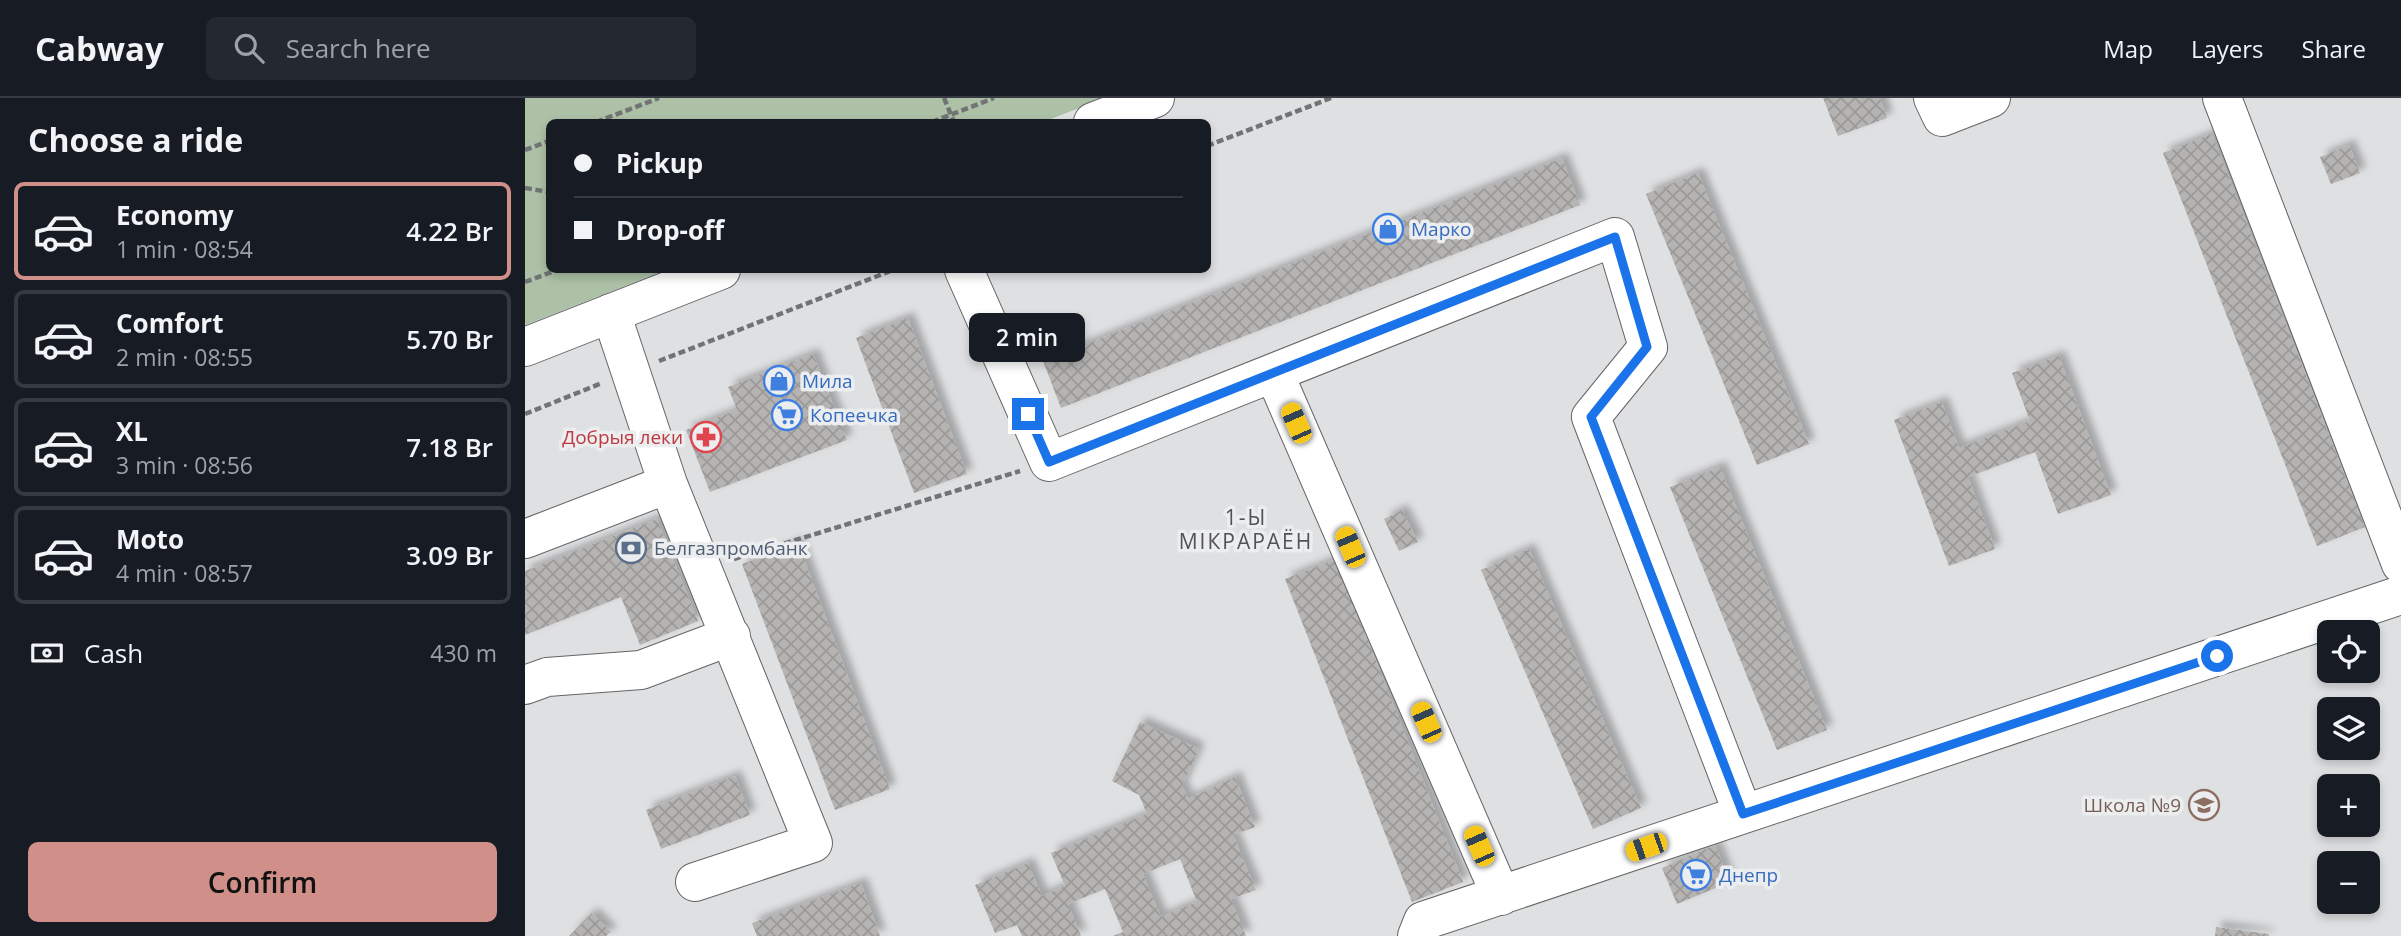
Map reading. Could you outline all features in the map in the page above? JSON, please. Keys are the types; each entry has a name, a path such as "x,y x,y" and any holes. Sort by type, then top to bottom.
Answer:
{"main road":[{"path":"1101,119 1155,98"},
{"path":"1934,98 1942,117 1991,98"},
{"path":"2221,98 2401,564"},
{"path":"965,273 1049,462 1615,237 1647,347 1591,417 1743,814"},
{"path":"525,347 712,273"},
{"path":"611,313 668,484 813,843 695,882"},
{"path":"1274,373 1501,896"},
{"path":"525,539 668,484"},
{"path":"1417,936 1423,921 2401,595"},
{"path":"525,685 547,677 641,670 731,636"}],"path":[{"path":"604,119 659,98"},
{"path":"944,98 953,119"},
{"path":"940,119 994,98"},
{"path":"1211,144 1331,98"},
{"path":"525,150 546,142"},
{"path":"525,188 546,192"},
{"path":"525,282 549,273"},
{"path":"525,414 885,273"},
{"path":"703,569 1049,462"}],"green space":[{"path":"525,98 1105,98 1051,119 546,119 546,273 658,273 525,325"}],"building":[{"path":"1823,98 1880,98 1887,118 1838,136"},
{"path":"2212,134 2365,527 2317,546 2163,153"},
{"path":"2349,145 2360,173 2331,184 2320,157"},
{"path":"1562,158 1580,205 1061,408 1043,361"},
{"path":"1698,173 1809,444 1757,465 1646,194"},
{"path":"908,318 967,474 914,493 856,338"},
{"path":"813,354 847,440 710,492 686,430 737,410 728,387"},
{"path":"2059,356 2111,495 2058,514 2035,452 1968,477 1995,549 1949,566 1894,420 1942,402 1959,448 2030,421 2012,373"},
{"path":"1720,467 1827,730 1777,750 1670,487"},
{"path":"1402,510 1418,542 1399,551 1384,519"},
{"path":"657,519 698,621 640,645 621,597 525,635 525,571"},
{"path":"798,543 890,789 835,810 742,564"},
{"path":"1529,549 1641,808 1593,829 1481,570"},
{"path":"1336,559 1463,882 1412,902 1285,579"},
{"path":"1140,722 1199,749 1182,786 1188,799 1235,777 1255,827 1233,835 1256,890 1231,899 1246,936 1113,936 1123,932 1105,889 1068,904 1081,936 1022,936 1017,925 995,933 975,885 1028,863 1042,896 1065,886 1051,853 1147,814 1139,795 1112,781","holes":["1180,859 1197,902 1161,917 1143,874"]},
{"path":"735,776 750,815 661,849 646,810"},
{"name":"Днепр","path":"1715,845 1730,882 1677,904 1662,868"},
{"path":"861,883 880,936 757,936 752,923"},
{"path":"592,913 611,932 606,936 569,936"},
{"path":"2216,927 2269,934 2269,936 2215,936"}],"place":[{"name":"Марко","path":"1388,229"},
{"name":"Мила","path":"779,381"},
{"name":"Копеечка","path":"787,415"},
{"name":"Добрыя леки","path":"706,437"},
{"name":"Белгазпромбанк","path":"631,548"},
{"name":"Школа №9","path":"2204,805"},
{"name":"Днепр","path":"1696,875"}],"district":[{"name":"1-Ы МІКРАРАЁН","path":"1246,530"}],"route":[{"path":"1028,414 1049,462 1615,237 1647,347 1591,417 1743,814 2217,656"}]}
